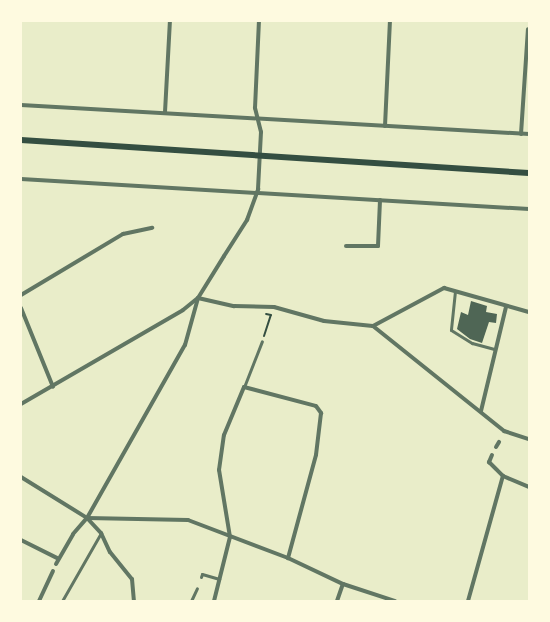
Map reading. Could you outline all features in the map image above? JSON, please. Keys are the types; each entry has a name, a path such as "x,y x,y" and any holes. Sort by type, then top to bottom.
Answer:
{"main road":[{"path":"21,140 261,154 529,173"}],"street":[{"path":"165,112 170,21"},
{"path":"56,564 57,558 87,518 185,345 198,298 247,220 257,192 261,154 261,132 257,117 259,21"},
{"path":"385,126 390,21"},
{"path":"521,134 528,30"},
{"path":"21,105 257,117 529,134"},
{"path":"21,179 529,209"},
{"path":"346,246 378,246 380,200"},
{"path":"21,295 34,290 123,234 152,228"},
{"path":"373,326 444,288 506,307 529,312"},
{"path":"455,291 451,330 472,342 494,349"},
{"path":"198,298 234,306 274,307 324,321 373,326 481,411 504,431 529,439"},
{"path":"21,404 53,387 183,310 198,298"},
{"path":"481,411 494,349 506,307"},
{"path":"21,308 53,387"},
{"path":"214,601 230,537 219,470 224,435 262,341"},
{"path":"244,387 316,406 321,413 316,455 288,558"},
{"path":"496,447 499,442"},
{"path":"492,455 489,462 502,476 529,487"},
{"path":"468,601 502,476"},
{"path":"21,477 87,518 101,533 110,552 132,579 134,601"},
{"path":"87,518 188,520 288,558 343,584 395,601"},
{"path":"62,601 101,533"},
{"path":"21,540 57,558"},
{"path":"39,601 53,571"},
{"path":"201,577 202,574 219,579"},
{"path":"337,601 343,584"},
{"path":"192,601 197,588"}],"path":[{"path":"262,341 271,315 264,314"}],"building":[{"path":"471,301 487,306 486,312 497,314 496,323 489,322 482,343 470,339 457,329 461,312 468,315"}]}
